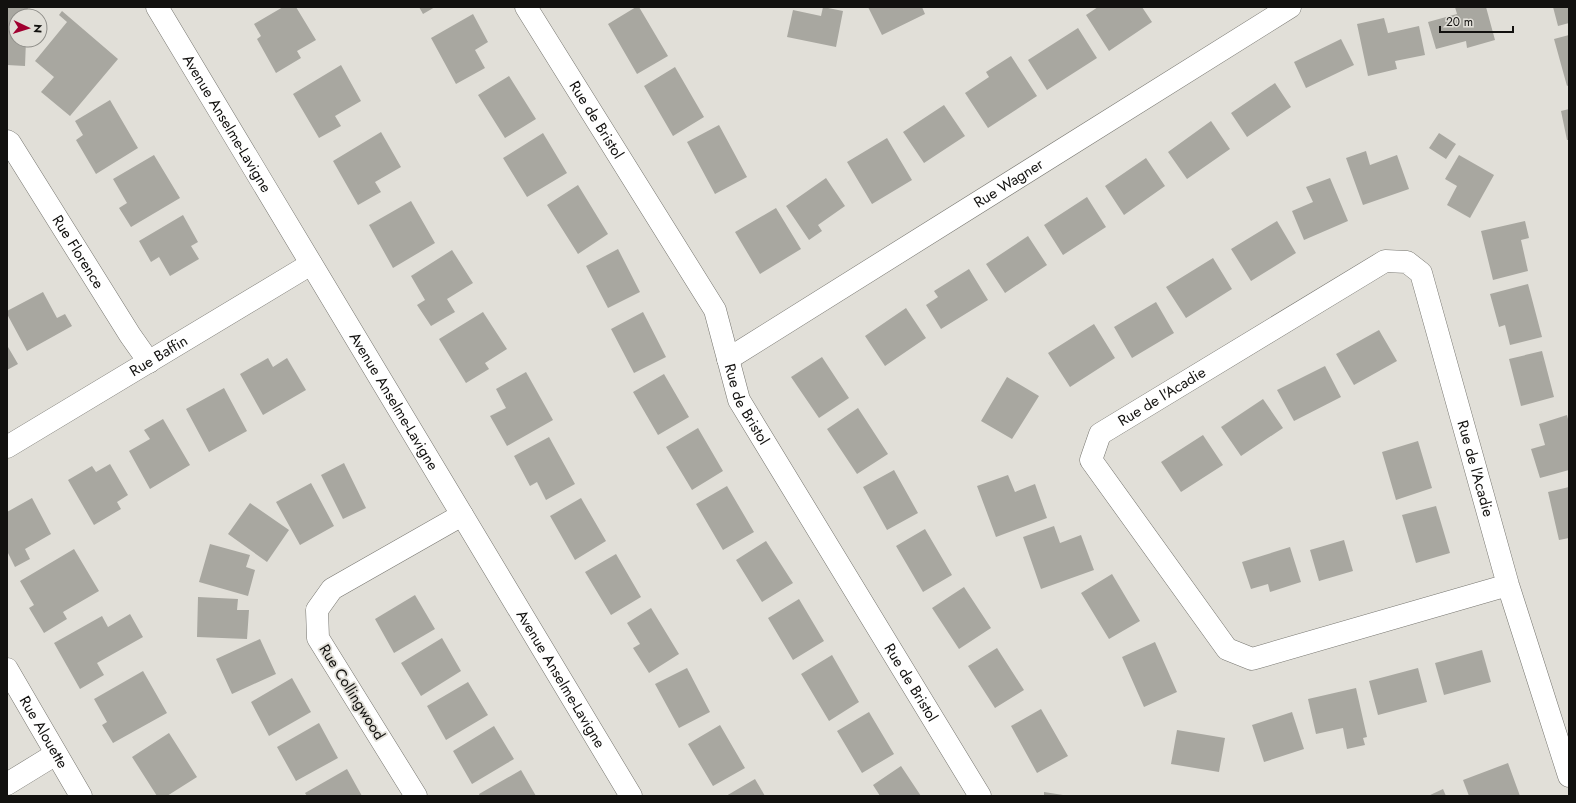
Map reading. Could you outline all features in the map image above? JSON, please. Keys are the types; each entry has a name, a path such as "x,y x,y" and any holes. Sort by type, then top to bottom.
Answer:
{"street":[{"name":"Avenue Anselme-Lavigne","path":"157,7 631,796"},
{"name":"Rue de Bristol","path":"526,7 715,310 739,400 980,796"},
{"name":"Rue Wagner","path":"728,359 1290,7"},
{"name":"Rue Florence","path":"7,142 10,143 130,335 149,362"},
{"name":"Rue de l'Acadie","path":"1508,585 1252,659 1227,649 1091,460 1100,434 1385,261 1407,262 1421,273 1508,585 1569,776"},
{"name":"Rue Baffin","path":"7,447 311,264"},
{"name":"Rue Collingwood","path":"416,796 318,638 317,610 332,589 462,515"},
{"name":"Rue Alouette","path":"7,669 81,796"},
{"path":"7,784 56,754"}],"building":[{"path":"7,7 28,7 8,8 8,48 26,48 25,66 7,65"},
{"path":"283,7 296,7 316,40 297,51 301,58 276,73 257,39 261,36 254,24"},
{"path":"419,7 435,7 423,14"},
{"path":"636,7 639,7 668,56 637,74 608,24"},
{"path":"823,7 843,11 836,47 787,37 793,10 821,16"},
{"path":"868,7 922,7 925,14 882,35"},
{"path":"1098,7 1142,7 1152,22 1109,51 1086,15"},
{"path":"1455,7 1486,7 1495,40 1467,48 1466,41 1436,49 1428,22 1457,14"},
{"path":"1553,7 1569,7 1569,23 1558,26"},
{"path":"62,11 118,59 70,116 41,92 54,77 35,61 46,48 48,48 48,45 67,22 59,15"},
{"path":"473,14 488,42 475,50 485,68 456,84 431,38"},
{"path":"1384,18 1388,33 1419,26 1425,55 1395,61 1397,69 1368,76 1357,24"},
{"path":"1078,28 1097,58 1047,90 1028,60"},
{"path":"1569,35 1569,85 1567,86 1554,39"},
{"path":"1341,39 1354,65 1306,88 1294,62"},
{"path":"1011,56 1037,96 988,128 965,93 989,77 986,72"},
{"path":"341,65 361,101 335,116 341,126 319,138 293,94"},
{"path":"675,67 704,117 673,136 644,86"},
{"path":"509,76 536,119 505,138 478,95"},
{"path":"1275,83 1291,107 1247,137 1231,113"},
{"path":"110,100 138,148 96,174 76,140 83,135 75,121"},
{"path":"944,105 965,136 924,163 903,132"},
{"path":"1569,109 1569,140 1567,140 1561,111"},
{"path":"1211,121 1230,149 1187,179 1168,152"},
{"path":"719,125 747,177 715,194 687,142"},
{"path":"381,132 401,167 375,182 381,192 358,205 333,161"},
{"path":"543,133 567,173 527,197 503,158"},
{"path":"1439,133 1456,144 1446,159 1429,148"},
{"path":"887,138 912,180 872,204 847,162"},
{"path":"1366,151 1370,165 1397,155 1409,189 1363,205 1346,158"},
{"path":"154,155 180,198 131,227 119,208 127,203 113,179"},
{"path":"1459,155 1494,175 1470,218 1447,205 1457,186 1445,179"},
{"path":"1146,158 1165,186 1124,215 1105,186"},
{"path":"826,178 845,206 818,225 822,231 809,240 786,206"},
{"path":"1330,178 1348,221 1304,240 1292,211 1313,202 1306,187"},
{"path":"578,185 608,234 578,254 547,205"},
{"path":"1087,197 1106,227 1063,255 1044,225"},
{"path":"411,201 435,243 393,268 369,225"},
{"path":"776,208 801,249 760,274 735,232"},
{"path":"183,215 198,242 191,246 199,259 170,276 159,257 151,262 139,241"},
{"path":"1277,221 1296,253 1251,281 1231,249"},
{"path":"1525,221 1529,238 1521,240 1528,271 1493,280 1481,231"},
{"path":"1028,236 1047,265 1005,293 986,264"},
{"path":"618,249 640,292 608,308 586,266"},
{"path":"452,250 473,283 447,299 455,312 431,326 417,305 425,300 411,276"},
{"path":"1213,258 1232,289 1186,318 1166,287"},
{"path":"969,269 988,300 941,329 926,305 938,297 934,291"},
{"path":"1528,284 1542,337 1510,345 1505,325 1499,327 1490,294"},
{"path":"43,292 57,318 65,314 72,326 27,351 7,314 7,311"},
{"path":"1156,302 1174,333 1132,358 1114,327"},
{"path":"906,308 926,338 885,366 865,336"},
{"path":"483,312 507,349 485,363 489,369 466,383 439,339"},
{"path":"643,312 666,357 634,373 611,329"},
{"path":"1094,324 1115,358 1070,387 1048,353"},
{"path":"1379,330 1397,361 1354,385 1336,354"},
{"path":"8,347 18,364 7,370 7,348"},
{"path":"1542,351 1554,397 1521,406 1509,359"},
{"path":"822,357 849,398 819,418 791,377"},
{"path":"268,358 273,367 287,358 306,390 263,415 240,374"},
{"path":"1325,366 1341,397 1294,421 1277,390"},
{"path":"526,372 553,420 507,446 490,416 506,408 496,389"},
{"path":"664,374 689,417 658,435 633,392"},
{"path":"1007,377 1039,396 1012,439 981,421"},
{"path":"224,388 247,431 209,452 186,409"},
{"path":"1263,399 1283,428 1241,456 1221,427"},
{"path":"858,408 888,454 857,474 827,429"},
{"path":"1567,415 1569,423 1569,470 1540,478 1531,449 1545,445 1539,424"},
{"path":"163,419 190,465 150,489 129,451 150,439 144,430"},
{"path":"698,428 723,471 692,490 666,447"},
{"path":"1203,435 1223,465 1181,492 1161,462"},
{"path":"549,437 575,484 546,500 537,482 530,486 514,456"},
{"path":"1418,441 1432,488 1396,500 1382,452"},
{"path":"344,463 366,508 343,519 321,475"},
{"path":"110,464 128,495 117,502 121,509 94,525 68,480 92,466 96,472"},
{"path":"894,470 918,513 887,530 863,487"},
{"path":"1008,475 1015,492 1035,484 1047,518 996,537 977,486"},
{"path":"311,483 334,526 300,545 276,502"},
{"path":"727,486 754,532 723,550 696,504"},
{"path":"1569,487 1569,538 1559,540 1548,492"},
{"path":"32,498 51,534 25,549 30,559 15,567 7,551 7,512"},
{"path":"581,498 606,541 575,560 550,516"},
{"path":"250,503 289,530 267,562 228,534"},
{"path":"1436,506 1450,553 1416,563 1402,515"},
{"path":"1054,526 1060,543 1081,535 1094,570 1041,589 1023,537"},
{"path":"925,529 952,575 923,592 896,546"},
{"path":"1344,540 1353,571 1319,581 1310,550"},
{"path":"766,541 793,583 762,602 736,560"},
{"path":"210,544 250,555 246,567 255,570 248,596 199,582"},
{"path":"1290,547 1301,582 1270,592 1268,584 1251,589 1242,562"},
{"path":"74,549 99,591 63,612 67,619 44,633 29,608 34,605 20,581"},
{"path":"616,554 641,597 611,615 585,572"},
{"path":"1112,574 1140,621 1109,639 1081,593"},
{"path":"964,587 991,628 959,649 932,608"},
{"path":"415,595 435,629 394,653 375,619"},
{"path":"198,597 238,599 237,610 249,610 247,639 197,637"},
{"path":"799,599 824,641 793,660 768,618"},
{"path":"651,608 679,654 649,673 633,648 640,644 627,623"},
{"path":"130,614 143,637 97,663 104,675 80,689 54,643 102,616 108,627"},
{"path":"442,638 461,671 421,696 401,663"},
{"path":"260,639 276,674 232,694 216,659"},
{"path":"1155,642 1177,692 1144,707 1122,657"},
{"path":"997,648 1024,690 995,708 968,666"},
{"path":"1482,650 1491,682 1444,695 1435,663"},
{"path":"832,655 859,702 829,721 801,674"},
{"path":"687,668 710,712 679,728 655,684"},
{"path":"1418,668 1427,702 1378,715 1369,681"},
{"path":"143,671 167,713 113,743 102,725 107,722 94,699"},
{"path":"292,678 311,712 269,736 251,702"},
{"path":"468,682 488,715 446,740 427,706"},
{"path":"1356,688 1367,737 1363,738 1365,745 1347,749 1343,728 1316,734 1308,699"},
{"path":"1041,709 1068,756 1037,773 1011,726"},
{"path":"869,712 894,754 862,773 837,731"},
{"path":"1292,712 1304,749 1264,762 1252,725"},
{"path":"319,723 338,758 296,781 277,747"},
{"path":"720,725 745,768 713,786 688,744"},
{"path":"494,726 514,759 472,784 453,751"},
{"path":"1177,730 1225,738 1219,772 1171,764"},
{"path":"169,733 197,777 167,796 157,796 132,757"},
{"path":"1508,763 1520,796 1469,796 1463,780"},
{"path":"901,766 921,796 880,796 873,785"},
{"path":"347,769 362,796 307,796 305,793"},
{"path":"521,770 536,796 480,796 479,794"},
{"path":"755,779 765,796 726,796"},
{"path":"1443,789 1446,796 1428,796"},
{"path":"1044,792 1063,795 1063,796 1044,796"}]}
